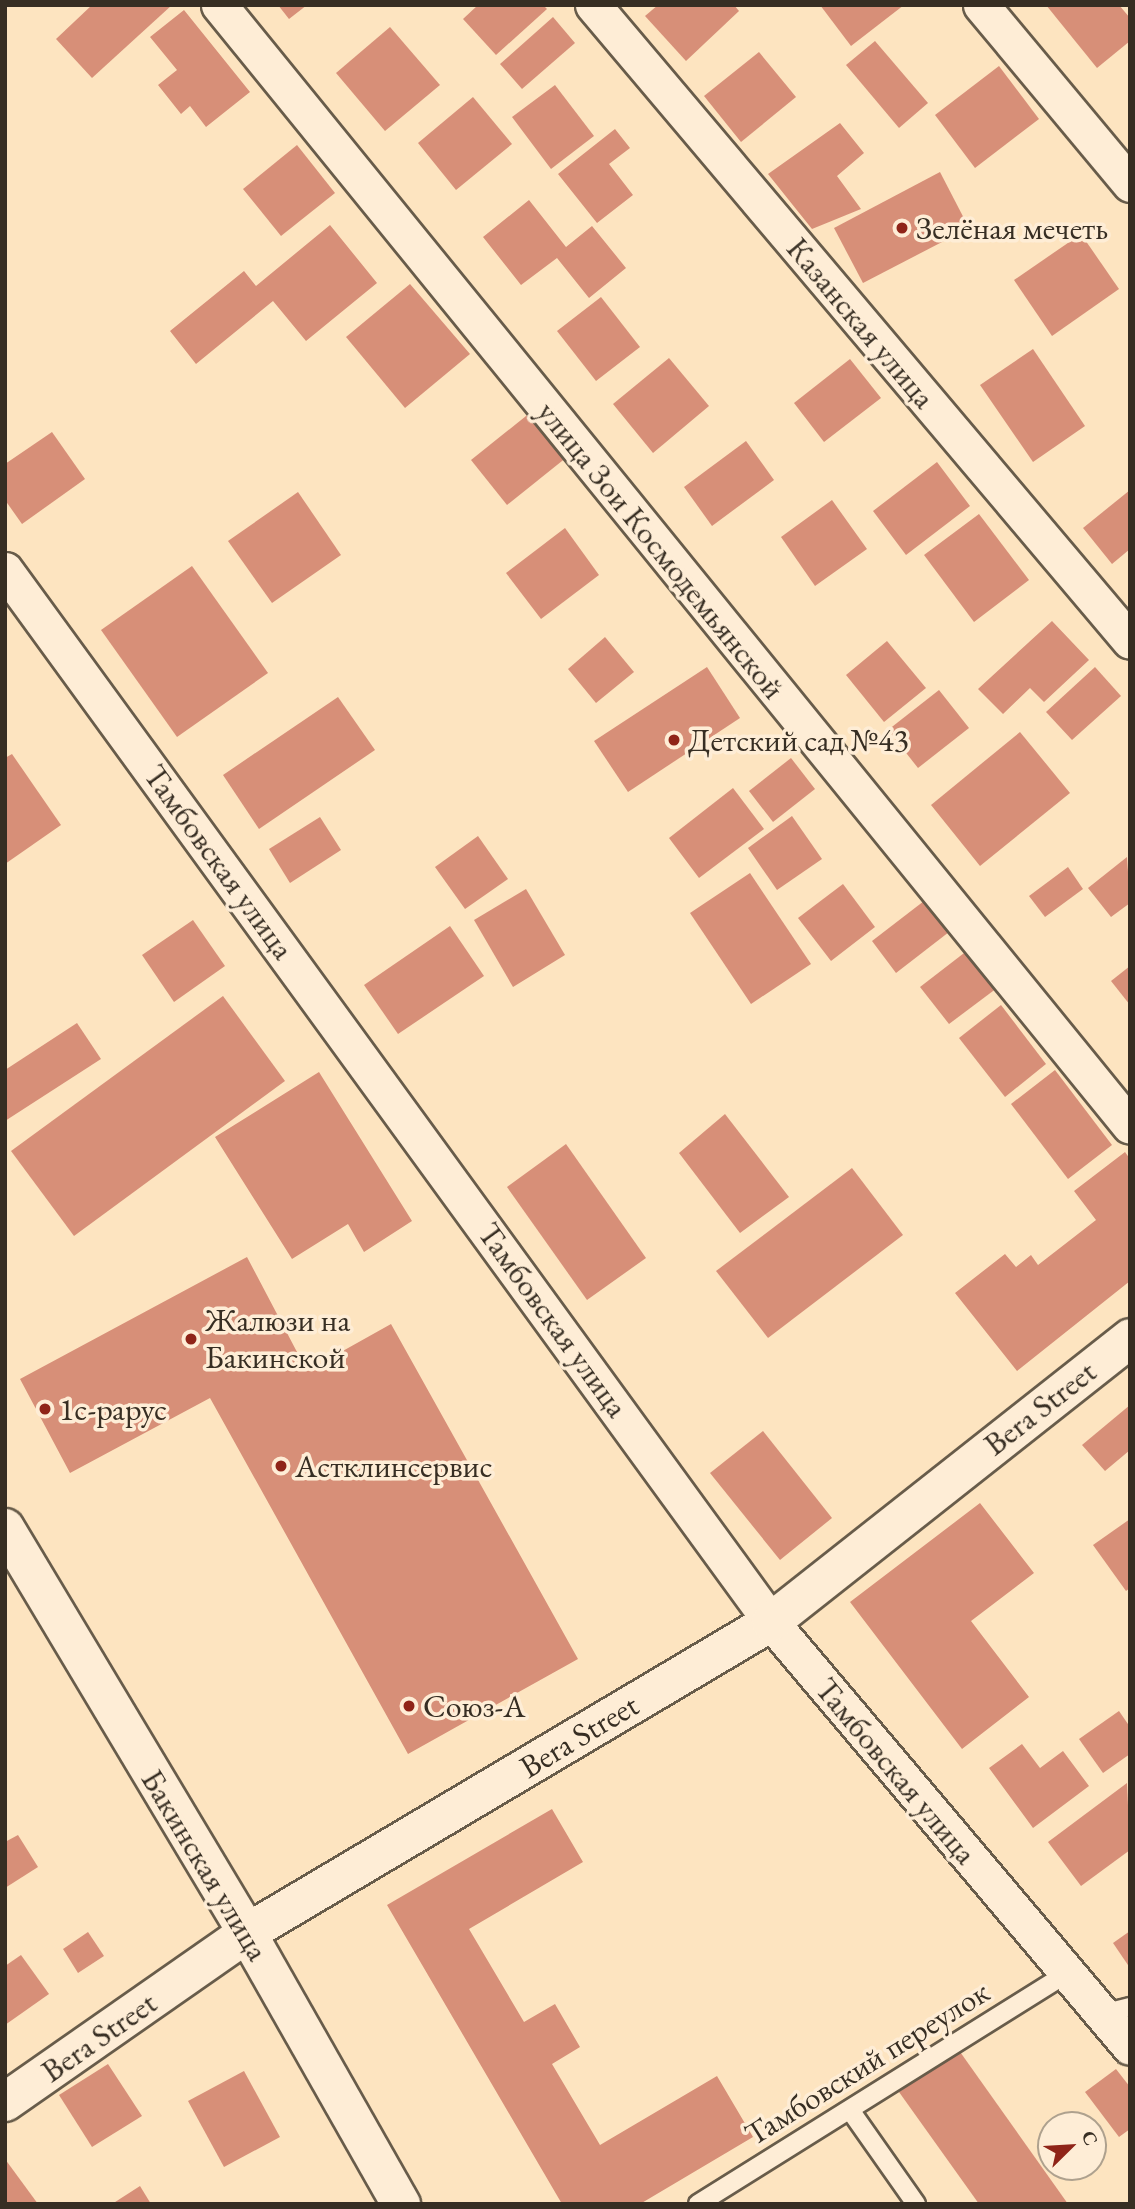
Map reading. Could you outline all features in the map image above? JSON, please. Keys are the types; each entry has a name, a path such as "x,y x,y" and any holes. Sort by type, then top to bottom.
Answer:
{"main road":[{"name":"Bera Street","path":"5,2102 247,1933 771,1622 1130,1338"},
{"name":"Бакинская улица","path":"5,1528 247,1933 401,2204"}],"street":[{"name":"улица Зои Космодемьянской","path":"219,5 1130,1126"},
{"name":"Казанская улица","path":"593,5 1130,641"},
{"path":"981,5 1130,184"},
{"name":"Тамбовская улица","path":"5,570 771,1622 1067,1973 1116,2010 1130,2047"}],"lane":[{"name":"Тамбовский переулок","path":"698,2204 1067,1973"},
{"path":"850,2110 916,2204"}],"building":[{"path":"92,5 172,5 92,78 56,39"},
{"path":"278,5 307,5 289,19"},
{"path":"478,5 543,5 547,9 496,55 463,19"},
{"path":"658,5 734,5 739,11 686,61 645,16"},
{"path":"820,5 904,5 851,46"},
{"path":"1046,5 1119,5 1130,18 1130,41 1097,68"},
{"path":"184,10 250,92 206,127 190,106 181,114 158,85 177,70 150,37"},
{"path":"553,17 575,43 522,89 500,64"},
{"path":"390,27 440,85 385,131 336,73"},
{"path":"875,41 928,103 899,128 846,65"},
{"path":"759,52 796,97 741,142 704,96"},
{"path":"999,66 1039,119 975,168 935,115"},
{"path":"555,85 594,136 551,169 512,117"},
{"path":"473,97 512,144 456,190 418,143"},
{"path":"840,123 864,153 837,176 861,209 812,229 768,174"},
{"path":"615,129 630,148 609,164 633,195 597,223 558,174"},
{"path":"297,145 335,193 281,236 243,189"},
{"name":"Зелёная мечеть","path":"940,172 969,228 863,283 834,228"},
{"path":"529,200 566,247 592,226 626,268 589,298 557,258 521,285 483,237"},
{"path":"330,225 377,283 306,341 273,301 196,364 170,331 244,271 256,286"},
{"path":"1081,234 1119,289 1052,336 1014,280"},
{"path":"410,284 470,354 405,408 346,337"},
{"path":"601,297 640,347 596,381 557,331"},
{"path":"1033,349 1085,426 1033,462 980,385"},
{"path":"669,358 709,406 653,453 613,404"},
{"path":"850,359 881,398 824,442 794,403"},
{"path":"531,412 567,457 507,505 471,460"},
{"path":"52,432 85,479 22,524 5,500 5,464"},
{"path":"746,441 774,480 712,526 684,487"},
{"path":"937,462 970,506 906,555 873,511"},
{"path":"1130,490 1130,549 1112,564 1083,528"},
{"path":"298,492 341,555 272,603 228,541"},
{"path":"832,500 867,549 815,586 781,537"},
{"path":"979,514 1029,580 974,622 924,555"},
{"path":"565,528 599,575 541,619 506,573"},
{"path":"192,566 268,673 177,737 101,630"},
{"path":"1052,621 1089,660 1044,702 1030,688 1003,714 978,689"},
{"path":"605,637 634,672 596,703 568,669"},
{"path":"887,641 926,688 884,722 846,675"},
{"path":"707,667 740,718 628,792 594,741"},
{"path":"1095,667 1121,696 1072,740 1046,712"},
{"path":"939,690 969,728 918,768 888,730"},
{"path":"338,697 375,750 259,829 223,775"},
{"path":"1020,732 1070,793 980,866 931,805"},
{"path":"12,754 61,825 5,864 5,758"},
{"path":"791,758 815,789 773,822 749,791"},
{"path":"733,788 764,829 699,878 669,838"},
{"path":"792,816 822,859 777,890 748,848"},
{"path":"320,817 341,850 290,883 269,849"},
{"path":"478,836 508,879 465,909 435,867"},
{"path":"1127,857 1130,903 1111,917 1088,888"},
{"path":"1068,867 1083,889 1045,917 1029,896"},
{"path":"750,873 811,964 751,1004 690,913"},
{"path":"843,884 875,927 831,961 798,918"},
{"path":"526,889 565,955 513,987 474,920"},
{"path":"924,901 949,932 896,973 872,941"},
{"path":"193,920 225,966 174,1002 142,955"},
{"path":"450,926 484,976 398,1034 364,985"},
{"path":"968,950 997,988 949,1024 920,987"},
{"path":"1130,966 1130,1005 1111,981"},
{"path":"223,996 285,1081 74,1236 11,1151"},
{"path":"1001,1005 1046,1064 1005,1097 959,1038"},
{"path":"77,1023 101,1059 5,1121 5,1070"},
{"path":"1055,1070 1112,1145 1068,1179 1011,1104"},
{"path":"319,1072 412,1221 364,1252 348,1224 292,1259 215,1137"},
{"path":"725,1114 789,1197 740,1233 679,1153"},
{"path":"566,1144 646,1258 587,1300 507,1187"},
{"path":"1125,1152 1130,1159 1130,1281 1017,1371 955,1293 1005,1254 1016,1267 1031,1255 1038,1265 1096,1220 1074,1191"},
{"path":"852,1168 903,1235 768,1338 716,1271"},
{"path":"247,1257 307,1371 391,1324 578,1659 408,1754 210,1398 70,1473 20,1379"},
{"path":"1130,1405 1130,1450 1105,1471 1082,1445"},
{"path":"763,1431 832,1518 780,1560 710,1473"},
{"path":"980,1503 1034,1573 971,1621 1029,1697 962,1749 850,1602"},
{"path":"1130,1519 1130,1588 1126,1591 1093,1545"},
{"path":"1119,1711 1130,1727 1130,1754 1103,1773 1079,1739"},
{"path":"1022,1744 1040,1768 1063,1751 1089,1786 1033,1828 989,1768"},
{"path":"1127,1783 1130,1850 1081,1886 1048,1842"},
{"path":"552,1809 583,1862 469,1929 524,2022 555,2004 580,2047 552,2064 600,2145 717,2076 753,2137 640,2204 562,2204 387,1905"},
{"path":"18,1835 38,1867 5,1888 5,1842"},
{"path":"1130,1931 1130,1968 1113,1943"},
{"path":"88,1932 104,1956 78,1973 63,1949"},
{"path":"21,1955 49,1994 5,2025 5,1966"},
{"path":"958,2049 1037,2160 1037,2181 1052,2181 1068,2204 979,2204 899,2092"},
{"path":"108,2064 142,2116 92,2147 59,2095"},
{"path":"1116,2069 1130,2087 1130,2129 1119,2137 1107,2121 1107,2111 1099,2111 1085,2092"},
{"path":"244,2071 280,2137 224,2167 188,2101"},
{"path":"5,2159 38,2204 5,2204"},
{"path":"140,2186 151,2204 112,2204"}],"place":[{"name":"Зелёная мечеть","path":"902,228"},
{"name":"Детский сад №43","path":"674,740"},
{"name":"Жалюзи на Бакинской","path":"191,1339"},
{"name":"1с-рарус","path":"45,1409"},
{"name":"Астклинсервис","path":"281,1466"},
{"name":"Союз-А","path":"409,1706"}]}
